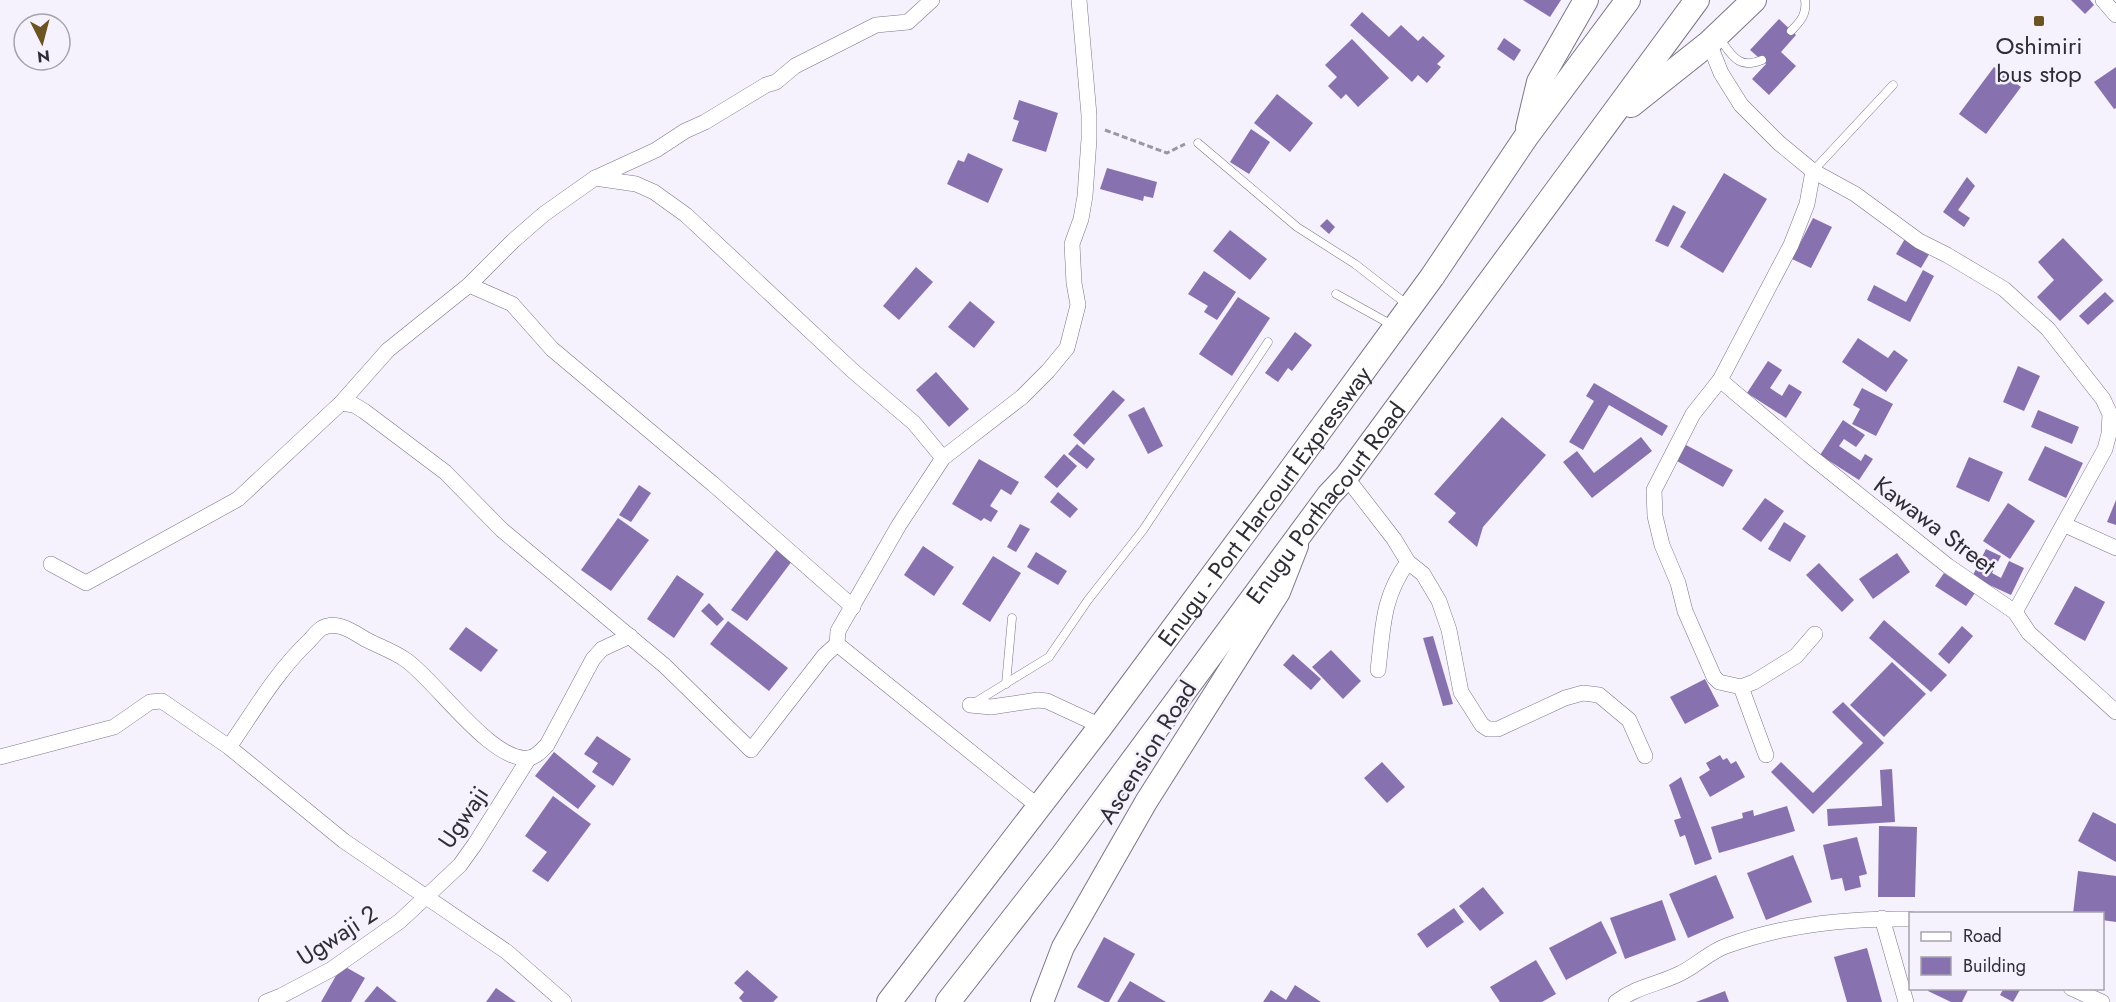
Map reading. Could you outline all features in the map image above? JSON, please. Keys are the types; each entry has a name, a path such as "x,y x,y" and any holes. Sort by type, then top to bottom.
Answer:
{"highway":[{"path":"1526,137 1539,82 1586,0"},
{"name":"Enugu - Port Harcourt Expressway","path":"889,1002 1101,726 1396,327 1526,137 1628,0"},
{"name":"Enugu Porthacourt Road","path":"948,1002 1063,855 1329,495 1346,477 1697,0"},
{"path":"1606,126 1713,39 1754,0"}],"main road":[{"name":"Ascension Road","path":"1042,1002 1063,947 1146,802 1279,592 1302,533"}],"street":[{"path":"51,564 86,583 238,499 341,403 388,350 469,285 544,214 595,178 656,150 766,85 776,82 795,66 876,25 908,22 932,0"},
{"path":"341,403 354,405 364,411 445,472 502,530 665,666 751,750 824,656 837,644 838,631 899,525 943,458 1022,397 1067,348 1078,305 1074,283 1072,244 1081,219 1085,196 1089,124 1079,0"},
{"path":"2103,0 2116,15"},
{"path":"1713,39 1721,73 1741,105 1779,143 1813,171 1855,194 1919,241 2004,289 2048,329 2103,399 2110,414 2109,434 2105,449 2015,612"},
{"path":"1813,171 1807,204 1791,245 1720,380 1693,414 1660,474 1654,490 1655,516 1662,545 1678,584 1685,611 1714,677 1719,682 1741,687 1754,682 1796,656 1815,634"},
{"path":"595,178 636,184 654,192 686,214 853,371 914,423 943,458"},
{"path":"469,285 512,304 552,349 713,484 853,607"},
{"name":"Kawawa Street","path":"1720,380 1809,455 1948,566 2015,612 2029,633 2116,712"},
{"path":"1346,477 1394,538 1408,562 1424,574 1439,601 1449,630 1461,692 1482,725 1488,729 1498,729 1566,698 1583,693 1599,695 1629,720 1645,756"},
{"path":"2065,525 2116,548"},
{"path":"1378,670 1385,611 1397,578 1408,562"},
{"path":"229,747 274,680 302,647 322,628 333,626 346,628 406,660 437,688 489,742 502,751 529,758"},
{"name":"Ugwaji","path":"427,896 460,865 529,758 539,753 547,745 586,671 602,649 630,636"},
{"path":"837,644 1039,807"},
{"path":"1741,687 1766,755"},
{"path":"0,758 114,727 155,700 162,701 229,747 344,842 507,952 564,1002"},
{"path":"970,705 991,707 1038,700 1047,701 1101,726"},
{"name":"Ugwaji 2","path":"266,1002 282,999 332,969 400,921 427,896"},
{"path":"1882,918 1906,1002"},
{"path":"1616,1002 1639,988 1679,974 1724,946 1772,933 1823,924 1882,918 1909,919"},
{"path":"2075,990 2102,1002"}],"lane":[{"path":"1791,31 1803,18 1806,8 1804,0"},
{"path":"1713,39 1735,59 1751,65 1762,60"},
{"path":"1813,171 1893,85"},
{"path":"1198,143 1297,227 1355,264 1410,306"},
{"path":"1336,294 1396,327"},
{"path":"970,705 1049,657 1088,600 1143,530 1268,342"},
{"path":"1006,684 1012,618"}],"path":[{"path":"1089,124 1167,153 1186,143 1198,143"}],"building":[{"path":"1523,0 1561,0 1550,17"},
{"path":"2071,0 2090,0 2094,5 2085,14"},
{"path":"1362,12 1389,37 1401,25 1418,41 1423,36 1445,56 1437,64 1441,67 1427,83 1418,75 1412,82 1350,25"},
{"path":"1779,19 1796,35 1781,52 1796,66 1769,95 1752,79 1766,64 1750,50"},
{"path":"1504,38 1521,50 1514,61 1497,49"},
{"path":"1352,39 1389,78 1358,107 1346,94 1341,99 1328,86 1337,77 1325,65"},
{"path":"1994,67 2021,87 1986,134 1959,114"},
{"path":"2116,67 2116,108 2114,109 2094,82"},
{"path":"1277,94 1313,123 1290,152 1254,123"},
{"path":"1019,100 1058,113 1046,152 1012,141 1019,121 1013,119"},
{"path":"1251,129 1270,142 1249,174 1230,162"},
{"path":"968,153 1003,169 988,203 947,184 958,160 964,162"},
{"path":"1107,168 1157,182 1153,198 1144,196 1143,201 1100,189"},
{"path":"1724,173 1767,199 1723,273 1680,247"},
{"path":"1967,177 1975,186 1958,210 1970,218 1964,227 1943,212"},
{"path":"1673,205 1686,212 1668,247 1655,241"},
{"path":"1813,218 1832,227 1811,268 1792,259"},
{"path":"1327,219 1335,227 1329,234 1320,226"},
{"path":"1230,230 1267,259 1250,280 1213,251"},
{"path":"1906,237 1931,251 1921,268 1896,254"},
{"path":"2063,238 2103,280 2060,321 2037,297 2054,280 2038,262"},
{"path":"916,267 933,282 899,320 883,306"},
{"path":"1923,270 1934,276 1910,322 1867,300 1874,285 1906,302"},
{"path":"1204,271 1236,292 1217,320 1204,312 1208,306 1188,294"},
{"path":"2105,292 2114,301 2088,325 2079,316"},
{"path":"1238,297 1270,318 1232,376 1199,354"},
{"path":"970,301 995,322 974,348 948,327"},
{"path":"1295,332 1312,345 1292,371 1288,368 1278,382 1265,373"},
{"path":"1858,338 1888,358 1894,350 1908,360 1886,392 1842,362"},
{"path":"1768,361 1782,370 1770,388 1782,396 1789,384 1802,392 1786,418 1747,393"},
{"path":"2018,366 2040,376 2024,411 2003,402"},
{"path":"936,372 969,409 949,427 916,390"},
{"path":"1594,383 1668,426 1662,436 1609,405 1583,450 1569,442 1594,401 1586,396"},
{"path":"1862,388 1893,404 1876,436 1852,424 1860,409 1853,405"},
{"path":"1113,390 1125,400 1084,445 1073,435"},
{"path":"1144,407 1163,446 1148,454 1128,415"},
{"path":"2038,410 2079,427 2072,444 2031,427"},
{"path":"1502,417 1546,455 1483,527 1477,547 1448,522 1456,513 1434,494"},
{"path":"1843,420 1865,435 1856,447 1844,439 1839,446 1861,461 1865,454 1873,459 1859,480 1820,455"},
{"path":"1641,437 1652,451 1592,498 1563,462 1577,451 1594,473"},
{"path":"1077,444 1095,459 1087,469 1068,454"},
{"path":"1686,445 1733,470 1723,487 1677,461"},
{"path":"2045,446 2083,463 2066,498 2028,480"},
{"path":"1064,454 1077,466 1057,488 1044,477"},
{"path":"1969,457 2003,472 1989,502 1956,487"},
{"path":"979,459 1019,482 1011,495 1001,489 990,506 998,511 991,522 984,518 981,521 952,504"},
{"path":"639,485 651,493 631,522 619,515"},
{"path":"1058,492 1078,509 1070,518 1050,502"},
{"path":"1765,498 1784,511 1761,542 1742,529"},
{"path":"2116,500 2116,525 2107,522"},
{"path":"2008,503 2035,521 2010,559 1983,541"},
{"path":"618,518 649,540 611,591 581,570"},
{"path":"1784,522 1806,536 1790,562 1768,549"},
{"path":"1020,524 1030,529 1016,552 1007,547"},
{"path":"923,546 954,567 934,596 904,575"},
{"path":"777,549 792,561 747,621 731,610"},
{"path":"1986,549 2001,556 1992,573 2001,578 2009,561 2024,568 2011,595 1972,577"},
{"path":"1036,552 1067,571 1058,585 1027,567"},
{"path":"1897,553 1910,572 1873,599 1859,579"},
{"path":"993,556 1021,573 990,622 962,604"},
{"path":"1819,563 1854,600 1842,612 1806,575"},
{"path":"1944,573 1975,593 1966,606 1935,586"},
{"path":"677,575 704,594 674,638 647,619"},
{"path":"2075,586 2105,602 2085,641 2054,624"},
{"path":"709,603 724,619 717,626 701,611"},
{"path":"1884,620 1947,675 1931,692 1869,638"},
{"path":"728,621 788,668 769,691 710,644"},
{"path":"1962,626 1973,636 1949,664 1938,654"},
{"path":"466,627 498,650 481,672 449,649"},
{"path":"1433,636 1453,704 1443,706 1423,638"},
{"path":"1331,650 1361,681 1343,699 1312,667"},
{"path":"1293,654 1321,679 1311,690 1283,665"},
{"path":"1892,662 1926,694 1884,737 1850,705"},
{"path":"1705,679 1719,706 1685,724 1670,697"},
{"path":"1843,702 1884,743 1813,814 1771,772 1781,762 1813,793 1863,743 1832,712"},
{"path":"597,736 631,759 613,786 592,772 598,763 584,754"},
{"path":"554,752 596,786 578,809 535,776"},
{"path":"1720,755 1723,760 1727,758 1731,764 1736,761 1745,777 1710,797 1699,777 1710,770 1706,763"},
{"path":"1382,762 1405,787 1387,803 1364,778"},
{"path":"1892,769 1895,822 1828,826 1827,809 1882,806 1880,770"},
{"path":"1681,777 1712,859 1695,865 1685,835 1680,837 1674,820 1681,818 1669,785"},
{"path":"553,796 591,824 548,882 532,871 547,852 525,836"},
{"path":"1787,806 1795,831 1719,853 1711,827 1743,818 1742,813 1753,810 1754,816"},
{"path":"2093,812 2116,824 2116,862 2078,841"},
{"path":"1879,826 1917,827 1915,897 1878,897"},
{"path":"1857,837 1867,874 1859,876 1861,887 1845,891 1842,878 1831,880 1823,845"},
{"path":"1793,855 1812,902 1766,920 1747,873"},
{"path":"2078,871 2116,876 2116,922 2104,920 2104,912 2073,912"},
{"path":"1716,875 1734,918 1688,938 1669,894"},
{"path":"1483,887 1504,913 1480,931 1459,906"},
{"path":"1662,900 1676,940 1625,959 1610,918"},
{"path":"1454,908 1464,922 1427,948 1417,934"},
{"path":"1601,921 1617,953 1566,980 1549,948"},
{"path":"1104,937 1135,954 1109,1002 1077,987"},
{"path":"1867,948 1882,1002 1847,1002 1834,957"},
{"path":"1536,960 1556,994 1542,1002 1500,1002 1490,987"},
{"path":"342,965 365,978 351,1002 321,1002"},
{"path":"747,970 778,997 773,1002 743,1002 739,998 744,992 734,983"},
{"path":"1130,981 1166,1002 1117,1002"},
{"path":"1295,985 1321,1002 1263,1002 1271,990 1286,1000"},
{"path":"377,986 397,1002 364,1002"},
{"path":"496,988 516,1002 486,1002"},
{"path":"1968,990 1962,1002 1951,1002 1928,991"},
{"path":"2003,990 2020,990 2013,1002 2000,995"},
{"path":"1725,991 1729,1002 1696,1002"}],"place":[{"name":"Oshimiri bus stop","path":"2039,21"}]}
